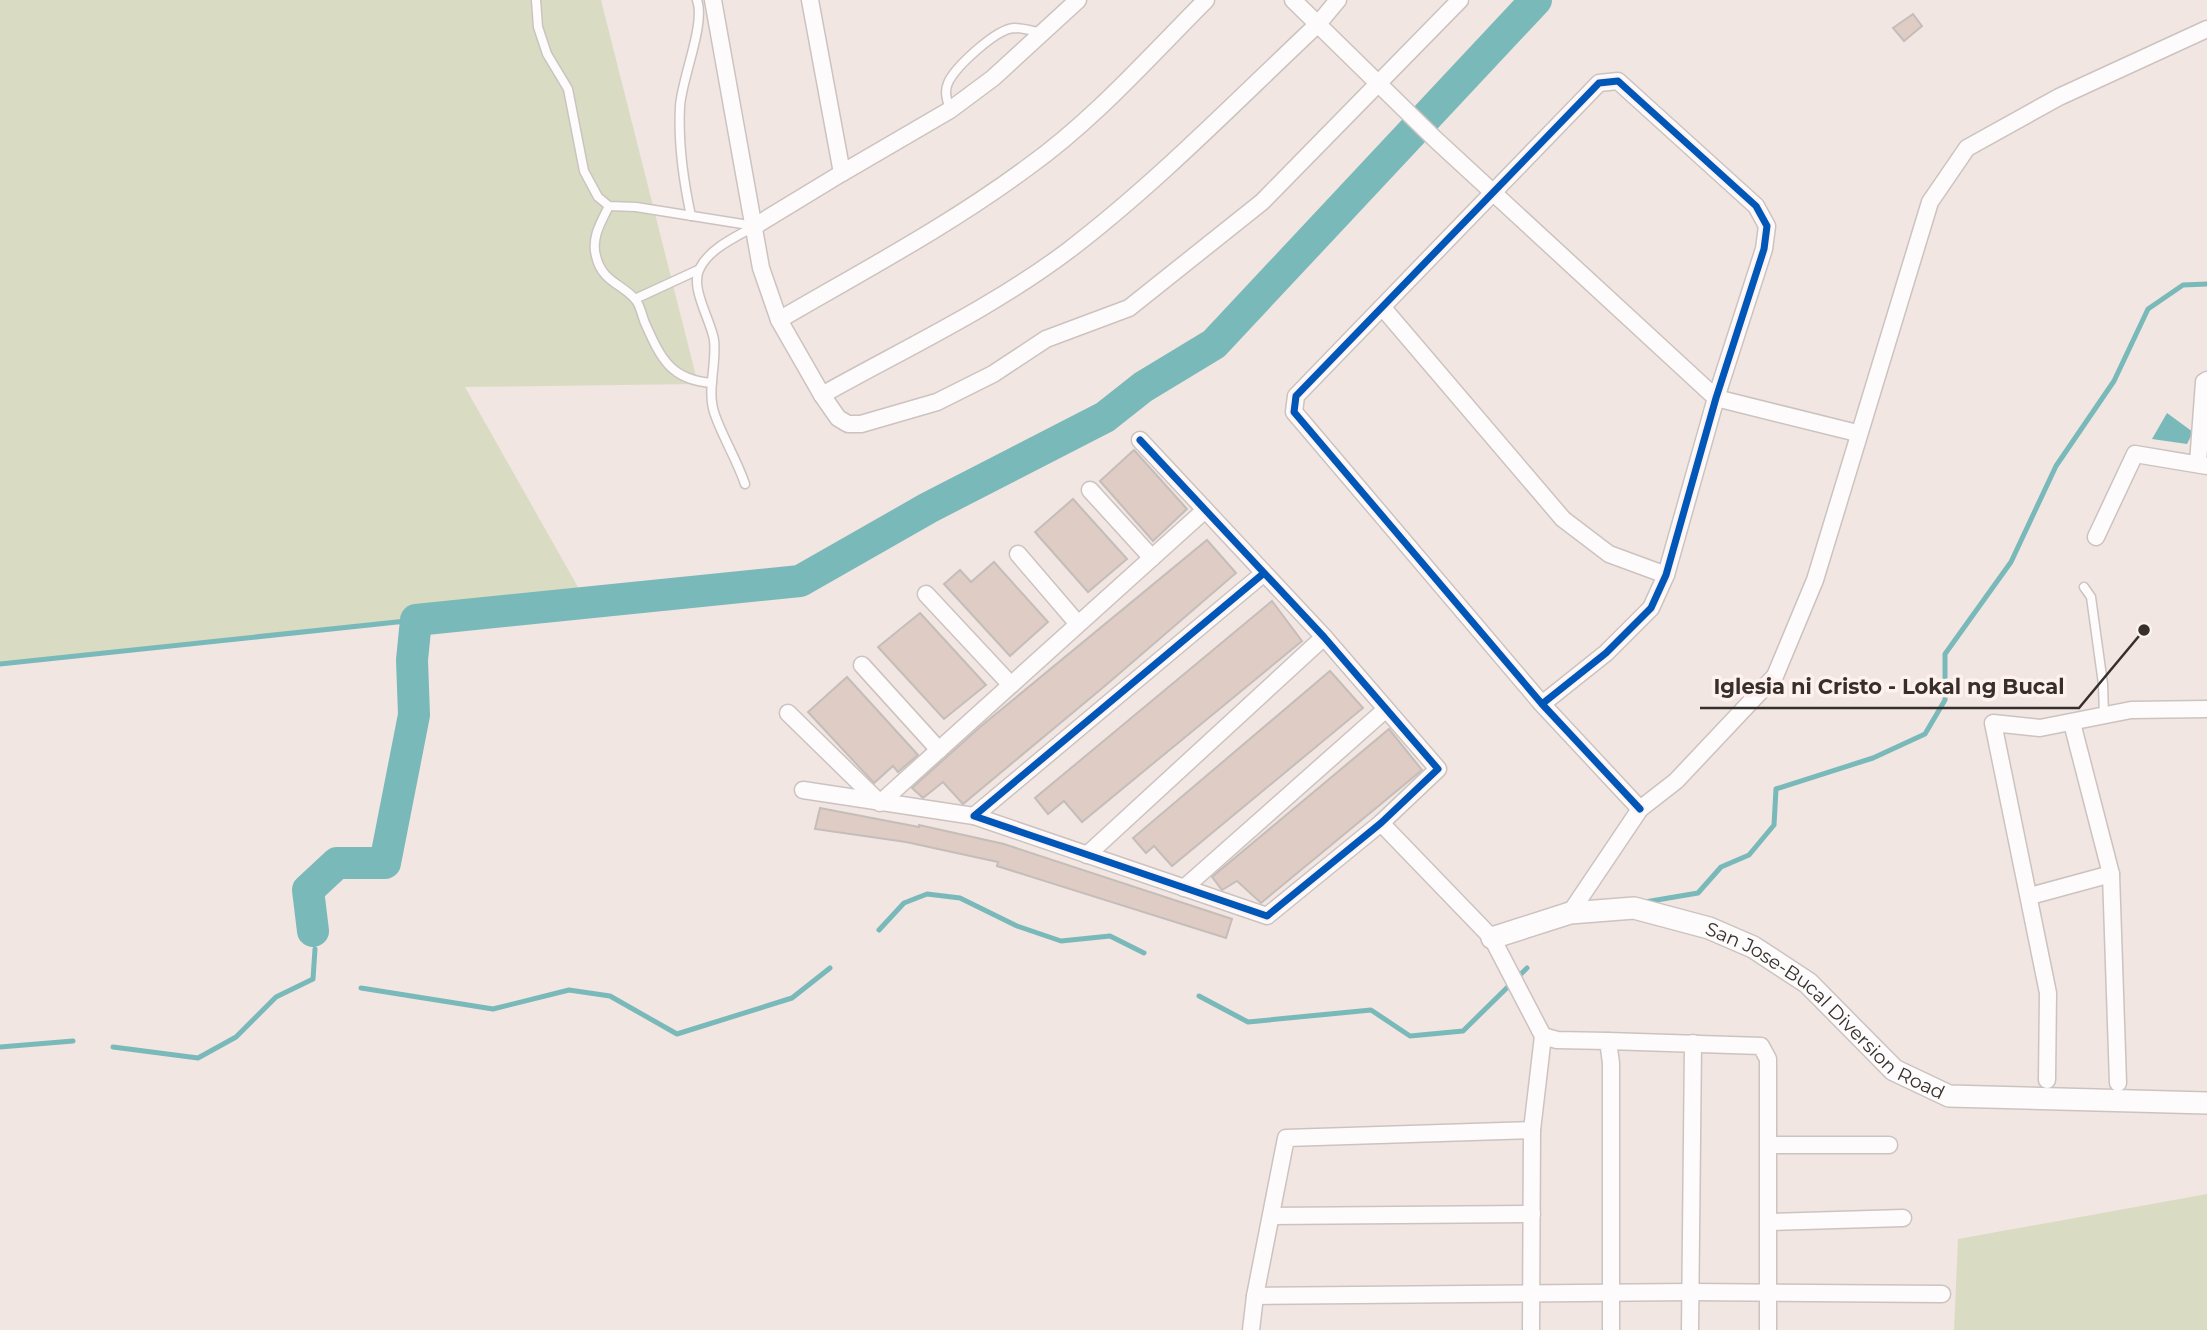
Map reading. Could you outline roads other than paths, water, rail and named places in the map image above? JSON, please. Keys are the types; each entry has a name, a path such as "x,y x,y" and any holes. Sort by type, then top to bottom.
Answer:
{"main road":[{"name":"San Jose-Bucal Diversion Road","path":"1492,938 1570,912 1634,908 1709,928 1753,947 1808,983 1894,1070 1949,1096 2207,1102"}],"street":[{"path":"713,0 761,268 779,320 822,395 838,418 848,424 883,419 937,402 993,374 1046,339 1129,308 1262,202 1460,0"},
{"path":"810,0 842,173"},
{"path":"755,226 950,110 993,78 1078,0"},
{"path":"779,320 965,211 1030,166 1102,104 1206,0"},
{"path":"1293,0 1436,139 1496,191 1716,398 1857,433"},
{"path":"822,395 982,306 1069,250 1143,187 1318,24 1338,0"},
{"path":"1570,912 1640,809 1676,781 1775,676 1815,580 1857,433 1930,202 1967,148 2059,97 2207,29"},
{"path":"1542,704 1606,653 1651,608 1666,575 1716,398 1764,249 1768,226 1756,206 1634,91 1618,80 1599,82 1296,396 1294,412 1542,704 1640,809"},
{"path":"1383,307 1563,519 1609,554 1666,575"},
{"path":"2096,537 2134,454 2202,464 2204,382 2207,380"},
{"path":"803,790 974,816 1267,916 1381,823 1438,769 1324,637 1140,440"},
{"path":"1090,490 1152,558"},
{"path":"880,803 1205,510"},
{"path":"1018,554 1078,624"},
{"path":"974,816 1264,573"},
{"path":"926,594 1010,685"},
{"path":"1087,855 1324,637"},
{"path":"862,665 939,750"},
{"path":"2047,1080 2048,993 1993,723 2040,728 2131,710 2207,709"},
{"path":"1184,888 1385,710"},
{"path":"788,713 880,803"},
{"path":"2072,723 2111,874 2118,1083"},
{"path":"1381,823 1492,938 1543,1036 1532,1130 1531,1330"},
{"path":"2030,896 2111,874"},
{"path":"1543,1036 1557,1040 1761,1046 1768,1059 1768,1330"},
{"path":"1608,1041 1611,1063 1611,1330"},
{"path":"1690,1330 1693,1043"},
{"path":"1251,1330 1255,1296 1286,1138 1532,1130"},
{"path":"1769,1145 1889,1145"},
{"path":"1270,1216 1532,1214"},
{"path":"1769,1222 1903,1218"},
{"path":"1255,1296 1611,1292 1942,1294"}],"lane":[{"path":"536,0 538,27 547,54 568,89 584,170 598,197 609,206 755,226"},
{"path":"691,216 681,172 680,104 696,32 697,0"},
{"path":"950,110 945,94 947,85 974,53 1000,33 1013,28 1042,33"},
{"path":"609,206 597,229 596,257 612,283 635,299 666,361 689,381 712,383"},
{"path":"635,299 698,270 710,255 755,226"},
{"path":"698,270 698,288 714,342 712,383 715,415 746,484"},
{"path":"2084,587 2091,597 2104,716"}],"water":[{"path":"2167,413 2193,432 2187,444 2152,439"}],"waterway":[{"path":"313,931 308,890 337,863 385,863 414,715 412,660 416,620 800,581 928,508 1105,417 1143,387 1214,344 1536,0"},
{"path":"1645,902 1698,893 1721,867 1749,855 1774,825 1776,789 1873,758 1925,734 1945,700 1945,654 2011,562 2056,466 2114,381 2148,309 2183,285 2207,284"},
{"path":"0,664 416,620"},
{"path":"879,930 904,903 927,894 960,898 1017,926 1061,941 1110,936 1144,953"},
{"path":"113,1047 198,1058 236,1037 276,997 313,979 315,949"},
{"path":"361,988 493,1009 569,990 610,996 677,1034 792,998 830,968"},
{"path":"1199,996 1248,1022 1371,1010 1410,1036 1463,1031 1527,968"},
{"path":"0,1047 73,1041"}],"place":[{"name":"Iglesia ni Cristo - Lokal ng Bucal","path":"2144,630"}]}
